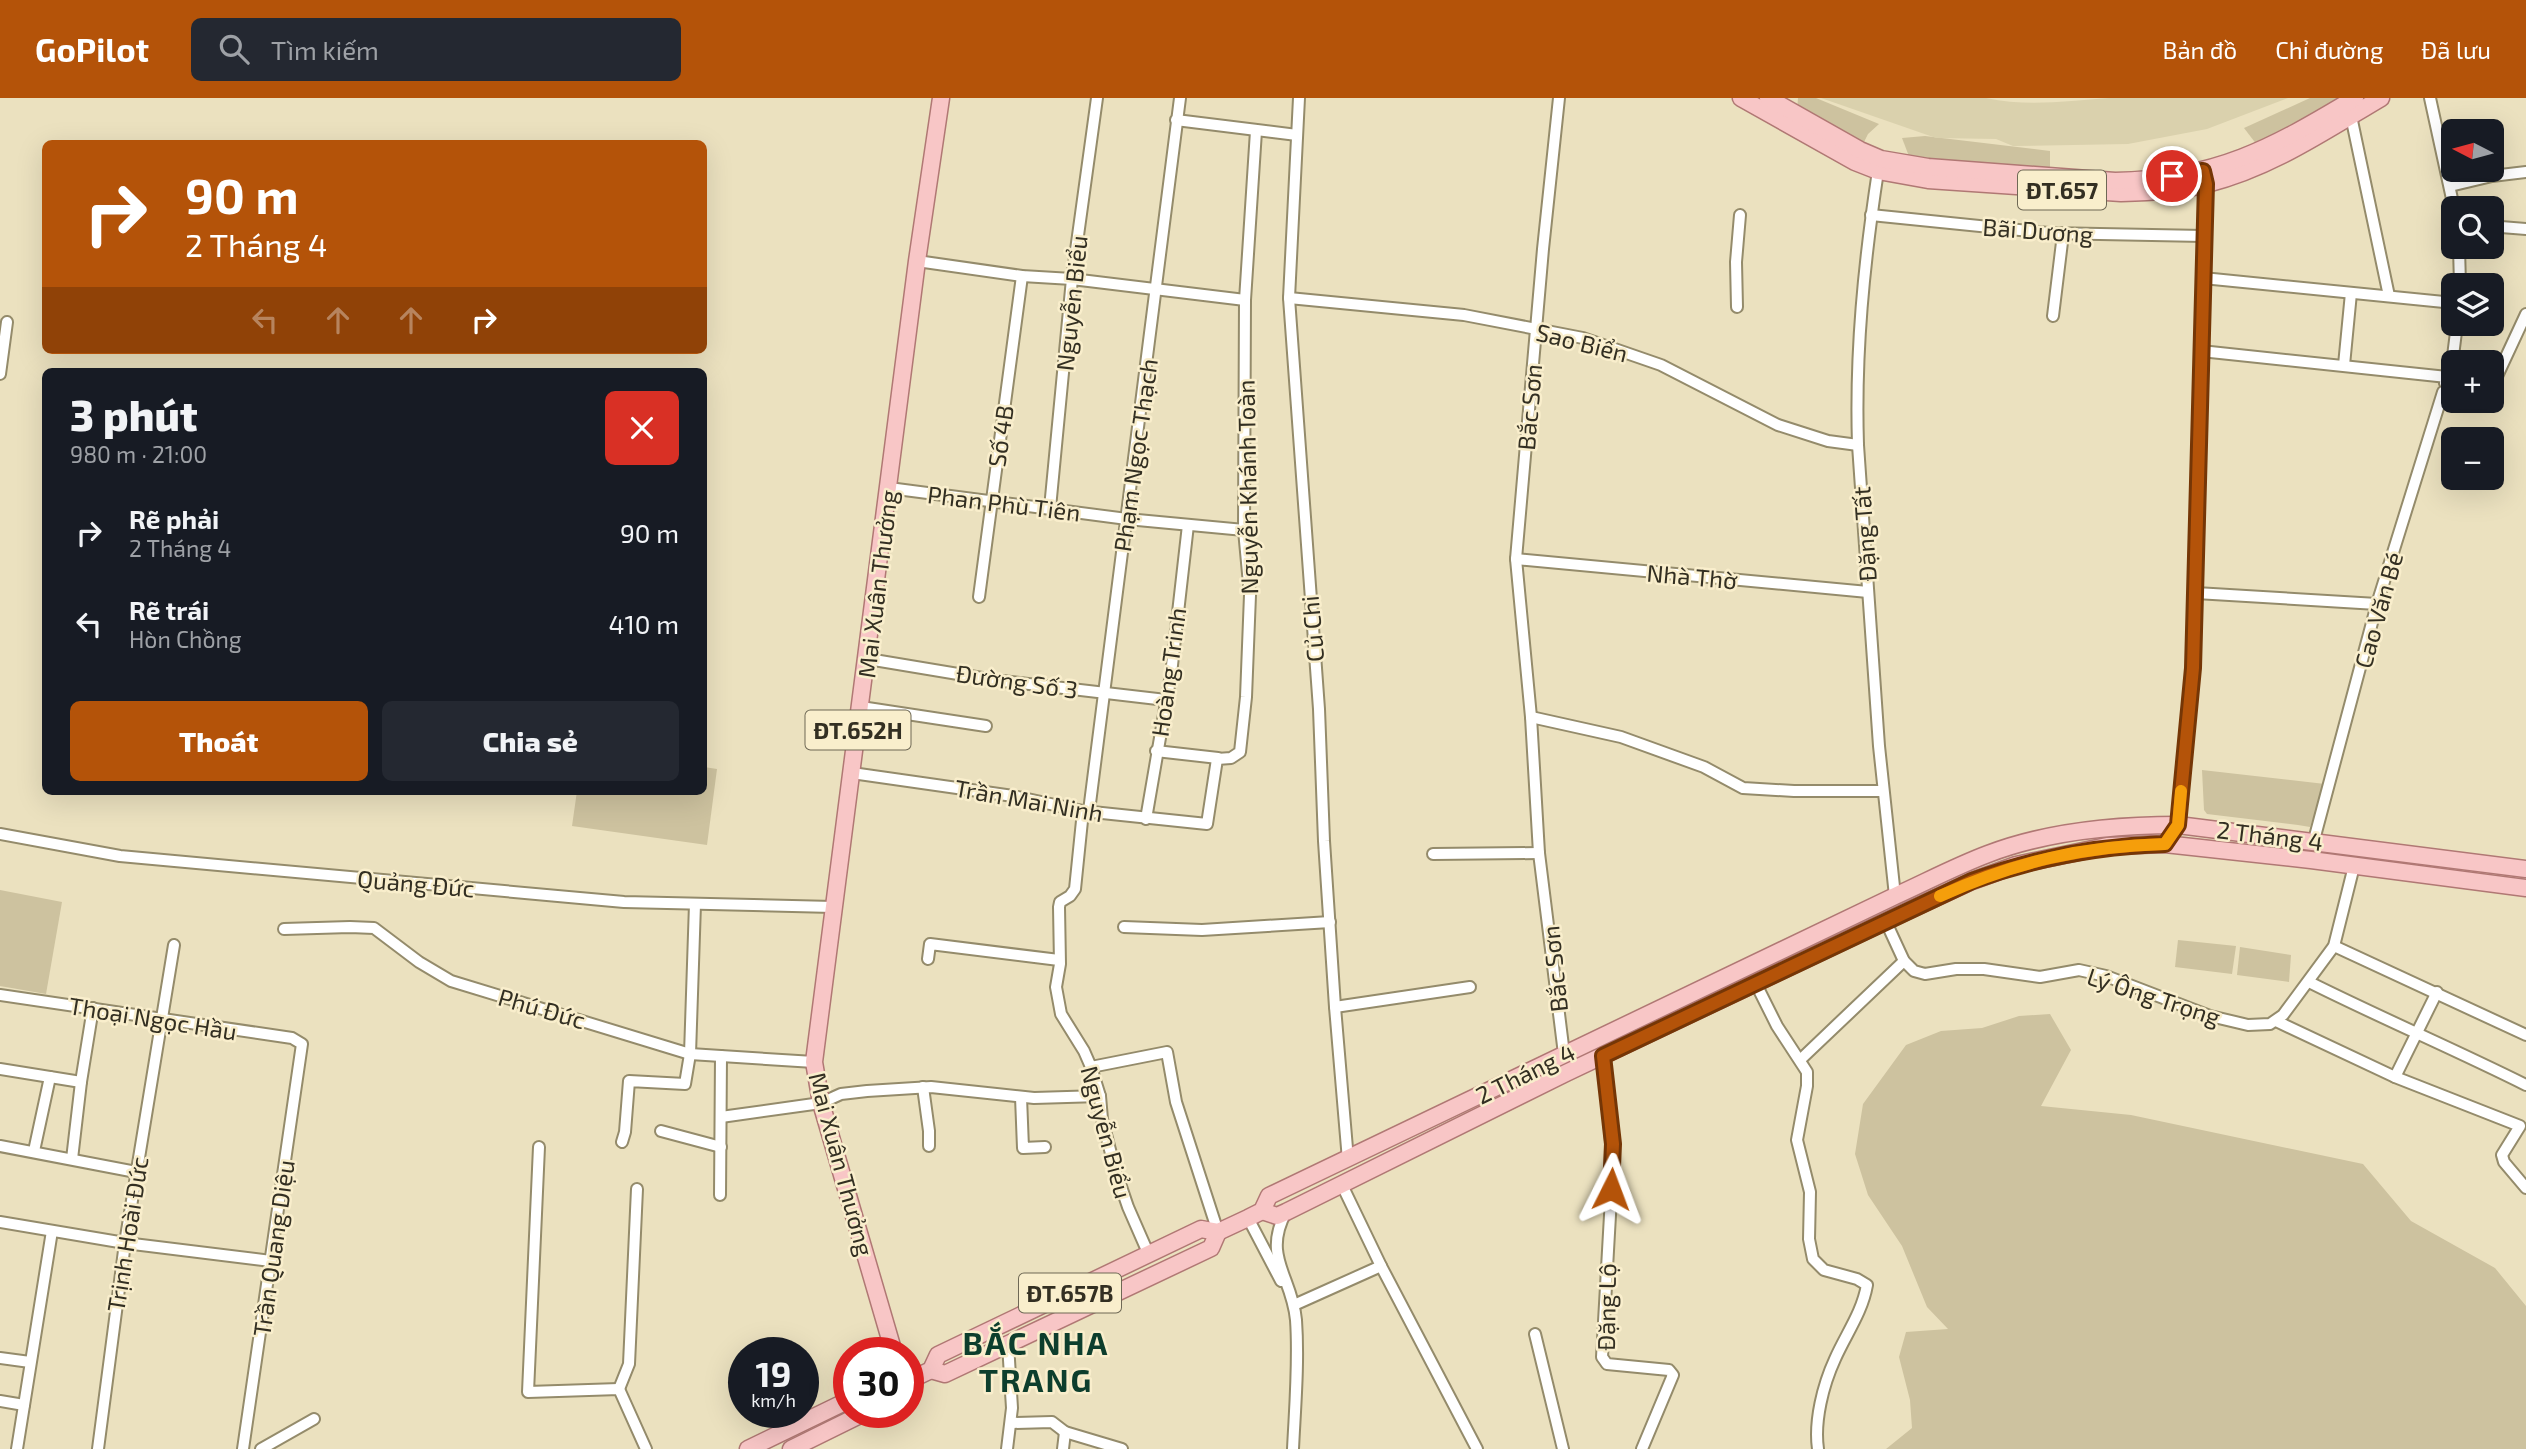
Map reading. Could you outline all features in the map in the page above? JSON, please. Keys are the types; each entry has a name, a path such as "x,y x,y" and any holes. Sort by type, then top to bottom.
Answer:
{"main road":[{"name":"Mai Xuân Thưởng","path":"889,1337 821,1103 814,1062 868,659 917,261 941,98"},
{"name":"ĐT.657","path":"1741,98 1844,157 1928,180 2103,193 2153,192 2252,169 2287,153 2381,98"},
{"name":"ĐT.657","path":"1768,98 1860,150 1879,165"},
{"name":"ĐT.657","path":"2204,178 2271,146 2355,98"},
{"name":"2 Tháng 4","path":"924,1373 931,1370 938,1355 1201,1229 1218,1232 1255,1214 1269,1196 1990,853 2063,834 2141,825 2178,825 2314,840 2526,869"},
{"path":"2165,844 2178,825"},
{"name":"2 Tháng 4","path":"1255,1214 1277,1216 1286,1212 1566,1073 1972,881 2015,865 2107,846 2165,844 2526,888"},
{"path":"1895,896 1903,913"},
{"path":"1564,1054 1566,1073"},
{"name":"2 Tháng 4","path":"931,1370 945,1374 1211,1248 1218,1232"},
{"path":"748,1449 833,1408"},
{"path":"791,1449 834,1428"}],"street":[{"name":"Nguyễn Biểu","path":"1049,508 1072,279 1097,98"},
{"name":"Phạm Ngọc Thạch","path":"1086,811 1127,519 1180,98"},
{"name":"Củ Chi","path":"1299,98 1289,298 1319,709 1329,922 1348,1160"},
{"name":"Bắc Sơn","path":"1559,98 1516,559 1531,717 1539,853 1564,1054"},
{"path":"2430,98 2452,196"},
{"path":"2351,116 2389,296"},
{"path":"1176,120 1297,135"},
{"name":"Nguyễn Khánh Toàn","path":"1218,758 1236,756 1242,744 1250,595 1244,530 1245,300 1256,131"},
{"name":"Đặng Tất","path":"1879,165 1857,350 1858,445 1883,790 1895,896"},
{"path":"2450,186 2492,176 2526,172"},
{"path":"2178,825 2190,709 2196,593 2204,178"},
{"path":"1737,307 1736,262 1740,215"},
{"name":"Bãi Dương","path":"1871,215 2063,234 2204,236"},
{"path":"2504,228 2526,229"},
{"path":"2053,316 2063,234"},
{"path":"917,261 1022,276 1072,279 1245,300"},
{"name":"Số 4B","path":"979,597 1022,276"},
{"path":"2203,278 2441,302"},
{"path":"2344,365 2351,293"},
{"name":"Sao Biển","path":"1289,298 1464,315 1583,338 1661,365 1778,425 1828,441 1858,445"},
{"path":"2504,361 2526,314"},
{"path":"0,374 7,322"},
{"path":"2202,351 2441,376"},
{"name":"Cao Văn Bé","path":"2314,840 2377,604 2442,413"},
{"name":"Phan Phù Tiên","path":"889,488 1127,519 1244,530"},
{"name":"Hoàng Trinh","path":"1146,819 1166,700 1188,525"},
{"name":"Nhà Thờ","path":"1516,559 1868,592"},
{"path":"2196,593 2377,604"},
{"name":"Đường Số 3","path":"868,659 994,680 1166,700"},
{"path":"861,707 986,726"},
{"path":"1531,717 1621,737 1704,767 1743,788 1794,791 1883,790"},
{"path":"1156,751 1218,758"},
{"name":"Trần Mai Ninh","path":"852,772 1013,796 1086,811 1207,824 1218,758"},
{"name":"Nguyễn Biểu","path":"1086,811 1074,889 1070,896 1060,902 1059,907 1056,987 1061,1014 1084,1051 1090,1067 1100,1096 1107,1141 1118,1180 1149,1255"},
{"name":"Quảng Đức","path":"0,834 120,856 624,902 833,907"},
{"path":"1433,854 1539,853"},
{"path":"2354,866 2334,946 2309,982 2276,1021 2395,1077 2523,1128 2502,1155 2504,1162 2526,1188"},
{"path":"622,1142 629,1081 685,1084 691,1054 695,904"},
{"path":"1124,927 1202,930 1329,922"},
{"path":"1800,1060 1904,961 1885,922"},
{"name":"Phú Đức","path":"284,929 374,928 419,962 451,981 691,1054 814,1062"},
{"path":"928,959 930,944 1059,960"},
{"name":"Trịnh Hoài Đức","path":"98,1449 125,1243 174,945"},
{"path":"2334,946 2526,1035"},
{"name":"Lý Ông Trọng","path":"1904,961 1914,971 1925,974 1956,969 1984,969 2040,977 2079,970 2106,976 2210,1016 2248,1025 2270,1024 2276,1021"},
{"path":"2309,982 2526,1085"},
{"path":"1756,984 1764,1004 1807,1072 1797,1140 1810,1192 1812,1254 1824,1270 1857,1279 1867,1285 1855,1321 1829,1376 1818,1420 1818,1449"},
{"path":"1335,1007 1470,987"},
{"path":"2395,1077 2437,992"},
{"name":"Thoại Ngọc Hầu","path":"0,995 292,1038 300,1041 302,1046"},
{"path":"72,1159 93,1008"},
{"name":"Trần Quang Diệu","path":"243,1449 302,1046"},
{"path":"1090,1067 1167,1052 1176,1102 1218,1232"},
{"path":"720,1195 721,1056"},
{"name":"Đặng Lộ","path":"1603,1056 1613,1162 1602,1357 1607,1364 1669,1370 1674,1375 1642,1449"},
{"path":"0,1069 81,1082"},
{"path":"34,1151 50,1077"},
{"path":"721,1117 821,1103 841,1094 923,1087 1021,1097 1100,1096"},
{"path":"923,1087 929,1146"},
{"path":"1021,1097 1023,1148 1045,1147"},
{"path":"661,1131 721,1147"},
{"path":"0,1146 136,1172"},
{"path":"539,1147 528,1392 619,1389"},
{"path":"1342,1185 1381,1266 1477,1449"},
{"path":"637,1189 629,1364 619,1389 646,1449"},
{"path":"1286,1212 1278,1228 1276,1245 1294,1305 1296,1355 1293,1449"},
{"path":"1255,1214 1294,1305"},
{"path":"0,1222 125,1243 271,1261"},
{"path":"17,1449 52,1231"},
{"path":"1294,1305 1381,1266"},
{"path":"1535,1334 1563,1449"},
{"path":"1007,1344 1012,1395 1007,1449"},
{"path":"0,1358 30,1362"},
{"path":"0,1401 24,1405"},
{"path":"261,1449 314,1419"},
{"path":"1011,1423 1052,1422 1065,1432 1122,1449"},
{"path":"1063,1449 1065,1432"}],"shaded area":[{"path":"1798,98 1816,98 1879,124 1868,134 1862,146 1797,111"},
{"path":"2310,98 2348,98 2257,145 2244,128"},
{"path":"1925,136 2050,151 2050,173 1910,159 1902,138"},
{"path":"707,767 717,769 707,845 572,826 576,795 707,795"},
{"path":"2202,770 2325,784 2310,827 2207,814 2204,810"},
{"path":"0,890 62,902 46,994 0,986"},
{"path":"2178,940 2236,946 2232,974 2175,967"},
{"path":"2240,947 2291,955 2289,982 2237,975"},
{"path":"2050,1014 2071,1050 2041,1106 2131,1115 2363,1164 2411,1221 2495,1268 2526,1306 2526,1449 1886,1449 1912,1428 1910,1400 1899,1357 1906,1332 1948,1329 1927,1307 1902,1246 1868,1195 1855,1154 1863,1104 1906,1045 1941,1031 1982,1028 2019,1016"}],"sand":[{"path":"1821,98 1986,98 2032,103 2109,98 2288,98 2207,129 2128,144 2013,146 1996,139 1936,138"}],"slow traffic":[{"path":"1940,896 2015,865 2107,846 2165,844 2178,825 2181,791"}],"district":[{"name":"BẮC NHA TRANG","path":"1036,1360"}],"route":[{"path":"1611,1189 1613,1144 1603,1056 1972,881 2015,865 2068,853 2107,846 2165,844 2178,825 2193,668 2206,184 2203,171 2172,176"}]}
